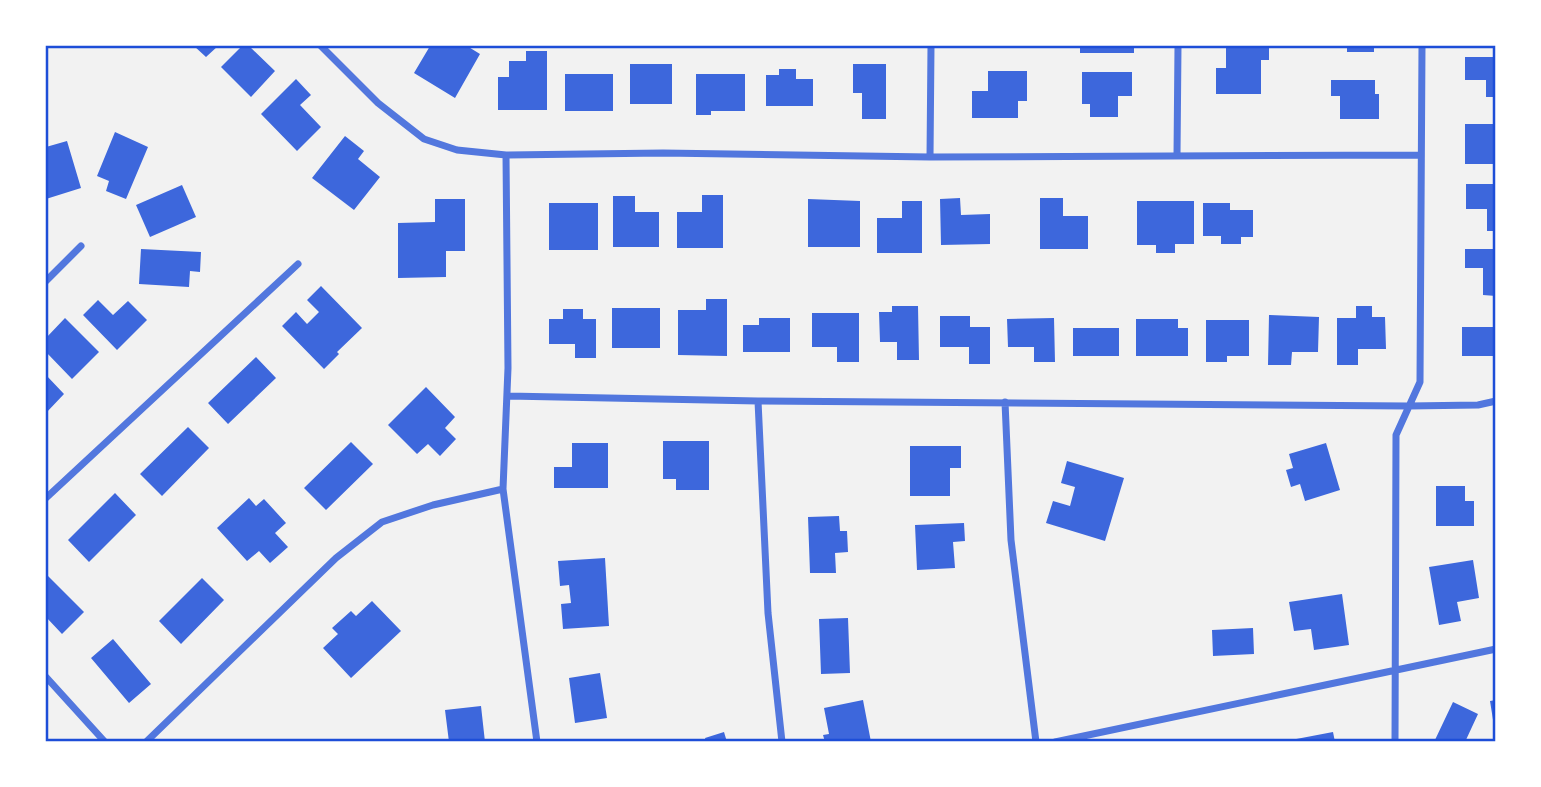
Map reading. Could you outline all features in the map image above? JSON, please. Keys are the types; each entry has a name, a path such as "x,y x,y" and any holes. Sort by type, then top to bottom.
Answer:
{"street":[{"path":"321,46 378,103 424,139 457,150 506,155 1422,155"},
{"path":"930,157 931,46"},
{"path":"1177,155 1178,46"},
{"path":"1395,741 1396,435 1420,382 1422,46"},
{"path":"506,155 507,396 503,489 537,741"},
{"path":"46,281 81,246"},
{"path":"46,498 298,264"},
{"path":"507,396 758,401 1409,406 1478,405 1496,401"},
{"path":"758,401 768,613 782,741"},
{"path":"1005,402 1011,540 1036,741"},
{"path":"146,741 335,558 382,522 433,505 503,489"},
{"path":"1055,741 1496,649"},
{"path":"46,677 105,741"}],"building":[{"path":"194,46 218,46 206,57"},
{"path":"242,46 249,46 275,71 251,97 221,67"},
{"path":"430,46 467,46 480,54 455,98 414,73"},
{"path":"1080,46 1134,46 1134,53 1080,53"},
{"path":"1226,46 1269,46 1269,60 1261,60 1261,94 1216,94 1216,68 1226,68"},
{"path":"1347,46 1374,46 1374,52 1347,52"},
{"path":"526,51 547,51 547,110 498,110 498,77 509,77 509,61 526,61"},
{"path":"1465,57 1496,57 1496,97 1486,97 1486,80 1465,80"},
{"path":"630,64 672,64 672,104 630,104"},
{"path":"853,64 886,64 886,119 862,119 862,93 853,93"},
{"path":"779,69 796,69 796,79 813,79 813,106 766,106 766,75 779,75"},
{"path":"988,71 1027,71 1027,101 1018,101 1018,118 972,118 972,91 988,91"},
{"path":"1082,72 1132,72 1132,96 1118,96 1118,117 1090,117 1090,104 1082,104"},
{"path":"565,74 613,74 613,111 565,111"},
{"path":"696,74 745,74 745,111 711,111 711,115 696,115"},
{"path":"296,79 311,95 300,105 321,127 297,151 261,114"},
{"path":"1331,80 1375,80 1375,94 1379,94 1379,119 1340,119 1340,96 1331,96"},
{"path":"1465,124 1496,124 1496,164 1465,164"},
{"path":"115,132 148,147 126,199 106,191 109,181 97,176"},
{"path":"345,136 364,151 358,159 380,177 354,210 312,178"},
{"path":"67,141 81,188 46,199 46,147"},
{"path":"1466,184 1496,184 1496,231 1487,231 1487,209 1466,209"},
{"path":"182,185 196,217 150,237 136,205"},
{"path":"702,195 723,195 723,248 677,248 677,212 702,212"},
{"path":"613,196 635,196 635,212 659,212 659,247 613,247"},
{"path":"960,198 961,215 990,214 990,244 941,245 940,199"},
{"path":"1040,198 1063,198 1063,216 1088,216 1088,249 1040,249"},
{"path":"435,199 465,199 465,251 446,251 446,277 398,278 398,223 435,222"},
{"path":"808,199 860,201 860,247 808,247"},
{"path":"902,201 922,201 922,253 877,253 877,218 902,218"},
{"path":"1137,201 1194,201 1194,244 1175,244 1175,253 1156,253 1156,245 1137,245"},
{"path":"549,203 598,203 598,250 549,250"},
{"path":"1203,203 1230,203 1230,210 1253,210 1253,237 1241,237 1241,244 1221,244 1221,236 1203,236"},
{"path":"141,249 201,252 200,272 190,271 189,287 139,284"},
{"path":"1465,249 1496,249 1496,296 1483,295 1483,268 1465,268"},
{"path":"321,286 362,328 324,369 282,326 296,312 307,324 319,312 307,300"},
{"path":"706,299 727,299 727,356 678,355 678,310 706,310"},
{"path":"98,300 113,315 128,301 147,320 117,350 83,315"},
{"path":"892,306 918,306 919,360 897,360 897,342 880,342 879,312 892,312"},
{"path":"1356,306 1372,306 1372,317 1385,317 1386,349 1358,349 1358,365 1337,365 1337,318 1356,318"},
{"path":"612,308 660,308 660,348 612,348"},
{"path":"563,309 583,309 583,319 596,319 596,358 575,358 575,344 549,344 549,319 563,319"},
{"path":"812,313 859,313 859,362 837,362 837,347 812,347"},
{"path":"1269,315 1319,317 1318,352 1292,352 1291,365 1268,365"},
{"path":"940,316 970,316 970,327 990,327 990,364 969,364 969,347 940,347"},
{"path":"65,318 99,352 72,379 46,352 46,338"},
{"path":"759,318 790,318 790,352 743,352 743,325 759,325"},
{"path":"1054,318 1055,362 1034,362 1034,347 1008,347 1007,319"},
{"path":"1136,319 1178,319 1178,328 1188,328 1188,356 1136,356"},
{"path":"1206,320 1249,320 1249,356 1227,356 1227,362 1206,362"},
{"path":"1462,327 1496,327 1496,356 1462,356"},
{"path":"1073,328 1119,328 1119,356 1073,356"},
{"path":"256,357 276,378 228,424 208,403"},
{"path":"46,375 64,394 46,413"},
{"path":"426,387 455,417 445,428 456,439 440,456 428,444 417,454 388,425"},
{"path":"188,427 209,448 162,496 140,474"},
{"path":"663,441 709,441 709,490 676,490 676,479 663,479"},
{"path":"351,442 373,464 326,510 304,488"},
{"path":"572,443 608,443 608,488 554,488 554,467 572,467"},
{"path":"1326,443 1340,490 1305,501 1300,484 1291,487 1286,470 1293,468 1289,454"},
{"path":"910,446 961,446 961,468 950,468 950,496 910,496"},
{"path":"1067,461 1124,478 1105,541 1046,523 1053,501 1070,506 1075,487 1061,483"},
{"path":"1436,486 1465,486 1465,501 1474,501 1474,526 1436,526"},
{"path":"115,493 136,515 89,562 68,540"},
{"path":"249,498 256,506 264,499 286,523 275,533 288,547 270,563 259,551 247,561 217,528"},
{"path":"839,516 840,531 847,531 848,552 835,553 836,573 810,573 808,517"},
{"path":"964,523 965,541 953,542 955,568 917,570 915,525"},
{"path":"605,558 609,626 563,629 561,604 571,603 569,585 560,586 558,561"},
{"path":"1473,560 1479,598 1457,602 1461,621 1439,625 1429,567"},
{"path":"46,574 84,612 62,634 46,617"},
{"path":"202,578 224,600 181,644 159,621"},
{"path":"1342,594 1349,645 1314,650 1311,629 1294,631 1289,602"},
{"path":"372,601 401,631 351,678 323,648 338,634 332,628 351,611 356,616"},
{"path":"848,618 850,673 821,674 819,619"},
{"path":"1253,628 1254,654 1213,656 1212,630"},
{"path":"113,639 151,684 129,703 91,658"},
{"path":"600,673 607,718 575,723 569,678"},
{"path":"863,700 871,742 825,742 823,735 829,734 824,708"},
{"path":"1496,700 1496,726 1494,726 1490,701"},
{"path":"1453,702 1478,714 1465,742 1434,742"},
{"path":"481,706 485,742 449,742 445,710"},
{"path":"724,732 727,742 706,742 705,738"},
{"path":"1333,732 1335,742 1291,742 1291,740"}]}
